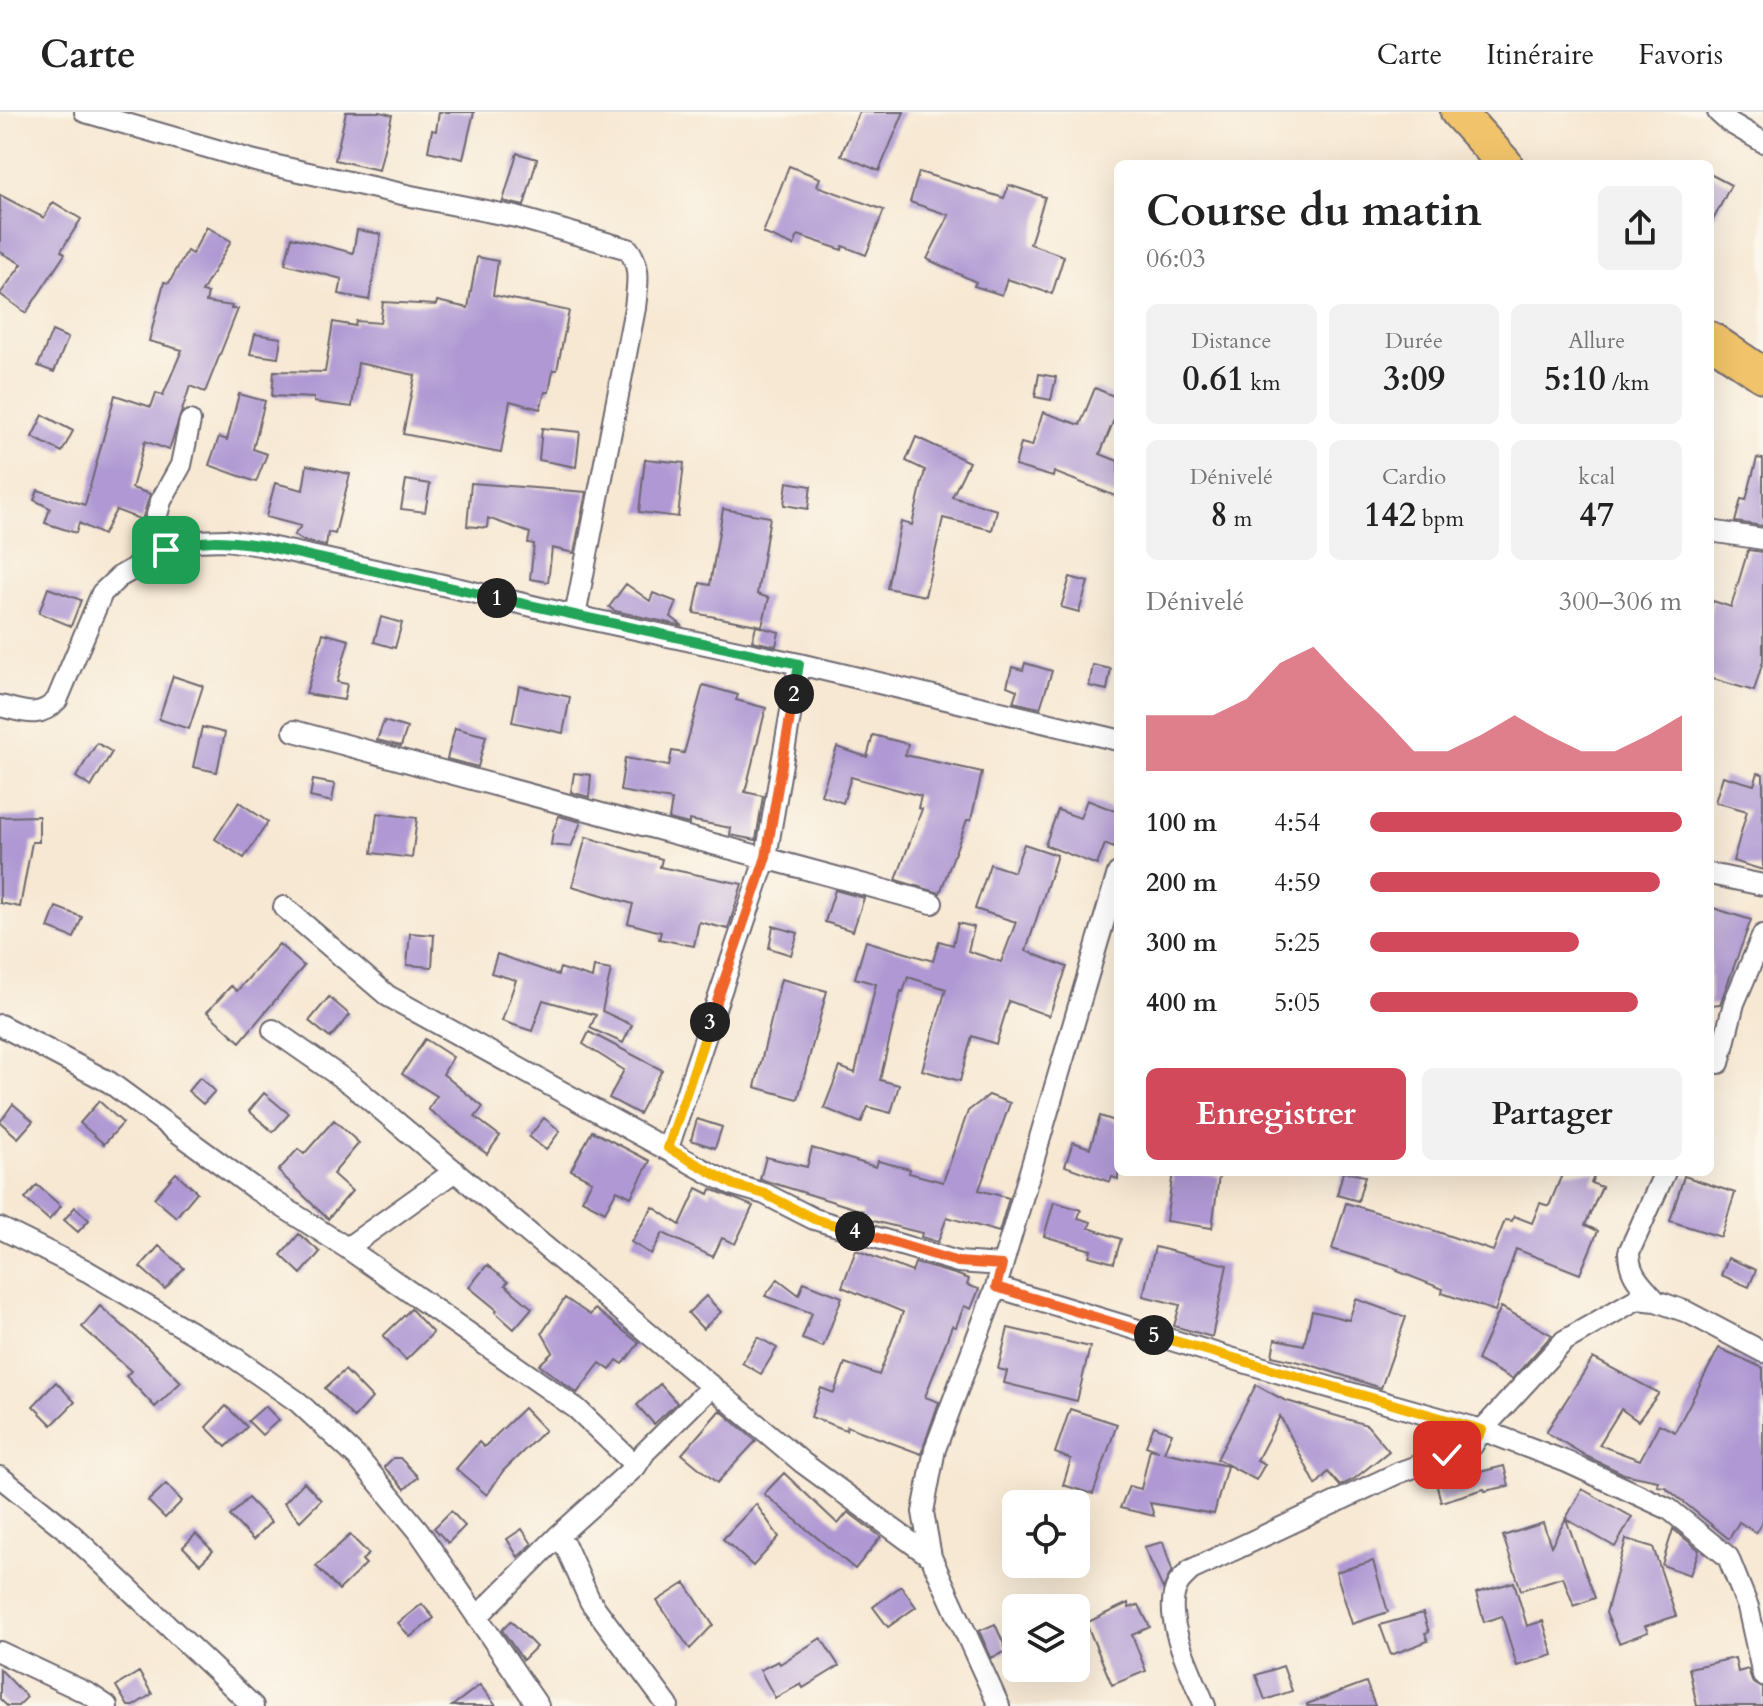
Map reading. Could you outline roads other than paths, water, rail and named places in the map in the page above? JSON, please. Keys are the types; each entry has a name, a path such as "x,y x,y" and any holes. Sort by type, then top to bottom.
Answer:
{"highway":[{"path":"1458,112 1501,160"},
{"path":"1714,342 1763,375"}],"street":[{"path":"85,112 255,161 516,217 628,249 636,260 639,274 635,308 575,616"},
{"path":"1718,112 1763,142"},
{"path":"144,560 161,501 181,465 190,421"},
{"path":"1714,532 1763,539"},
{"path":"0,706 36,713 50,708 57,700 102,593 119,577 144,560 192,541 226,540 799,664 1114,739"},
{"path":"668,1148 766,857 799,664"},
{"path":"294,731 932,903"},
{"path":"1714,875 1763,885"},
{"path":"999,1706 931,1557 923,1512 935,1449 996,1287 1108,937 1114,899"},
{"path":"284,907 388,996 734,1185 765,1194 814,1219 958,1262 1002,1265"},
{"path":"1714,1064 1734,1003 1763,935"},
{"path":"0,1025 109,1082 255,1189 347,1248 577,1409 636,1466"},
{"path":"273,1030 352,1085 803,1463 931,1557"},
{"path":"347,1248 455,1171"},
{"path":"1656,1301 1634,1276 1629,1266 1629,1252 1663,1176"},
{"path":"0,1228 87,1271 235,1358 298,1402 358,1458 418,1530 538,1706"},
{"path":"996,1287 1300,1379 1482,1430 1567,1462 1669,1509 1728,1557 1748,1607 1763,1675"},
{"path":"1205,1706 1174,1625 1174,1595 1179,1583 1191,1570 1398,1473 1472,1446 1482,1430 1564,1341 1637,1299 1656,1301 1687,1312 1763,1352"},
{"path":"477,1617 558,1536 636,1466 645,1452 712,1386"},
{"path":"0,1477 69,1532 253,1706"},
{"path":"558,1536 590,1601 668,1706"},
{"path":"2,1656 89,1694 107,1706"}]}
